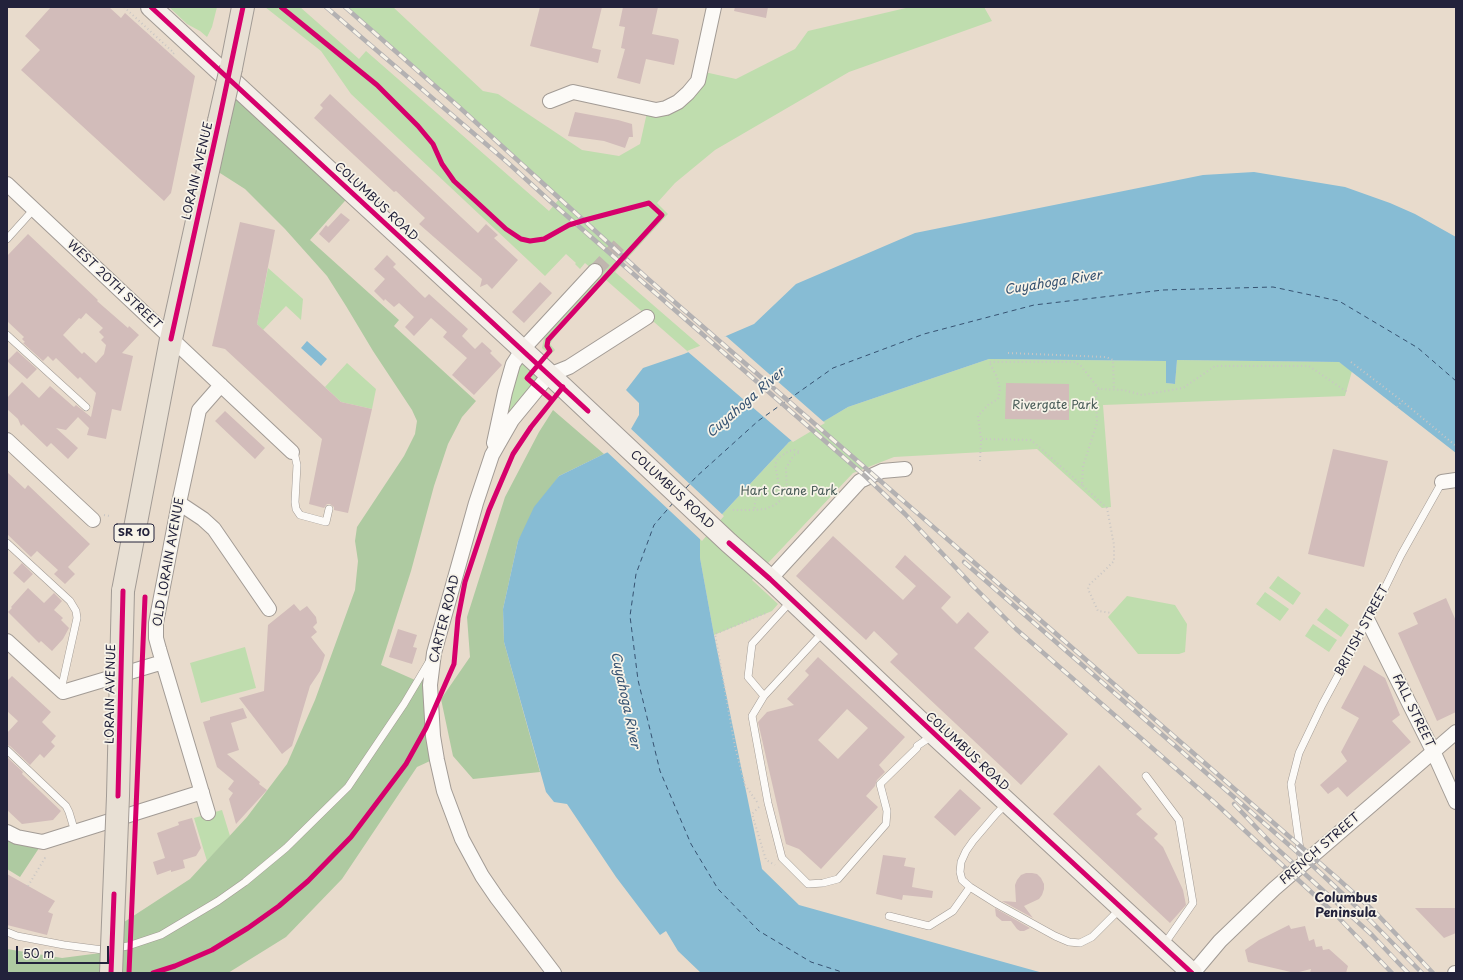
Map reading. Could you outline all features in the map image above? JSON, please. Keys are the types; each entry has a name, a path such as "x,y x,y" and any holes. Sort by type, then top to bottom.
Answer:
{"main road":[{"name":"LORAIN AVENUE","path":"111,973 118,796 123,591 171,339 220,121 243,7"}],"street":[{"name":"COLUMBUS ROAD","path":"151,7 770,579 934,735 1193,973"},
{"path":"550,100 573,92 656,110 666,108 678,102 698,81 714,7"},
{"name":"WEST 20TH STREET","path":"7,184 292,452"},
{"path":"492,455 513,364 522,350 595,271"},
{"path":"549,375 569,367 647,316"},
{"name":"CARTER ROAD","path":"549,375 512,420 492,455 476,502 434,653 430,685 433,736 437,760 444,791 462,839 493,893 554,973"},
{"name":"OLD LORAIN AVENUE","path":"208,813 156,638 156,623 179,503 199,410 221,385"},
{"path":"7,440 93,520"},
{"path":"770,579 860,481 882,471 905,469"},
{"path":"179,503 203,519 214,529 269,609"},
{"name":"FALL STREET","path":"1368,621 1433,751 1456,802"},
{"path":"7,641 63,692 163,662"},
{"name":"FRENCH STREET","path":"1193,973 1220,941 1302,864 1456,732"},
{"path":"7,832 18,837 43,842 202,792"}],"lane":[{"path":"7,239 34,209"},
{"path":"7,335 86,408"},
{"path":"292,452 295,456 297,465 296,509 300,515 326,522 329,509"},
{"name":"BRITISH STREET","path":"1302,864 1291,784 1299,753 1322,705 1368,621 1401,555 1449,481"},
{"path":"7,542 70,602 76,611 77,618 61,690"},
{"path":"764,696 748,677 752,644 792,600"},
{"path":"824,631 764,696 752,716 768,803 782,858 808,884 823,883 838,879 886,824 887,811 880,784 918,746 934,735"},
{"path":"7,932 17,936 64,945 103,950 128,946 161,935 218,901 246,882 286,848 348,787 404,704 434,653"},
{"path":"7,750 66,806 75,832"},
{"path":"1146,776 1179,820 1193,903 1163,946"},
{"path":"1008,803 981,831 966,851 961,862 960,872 962,880 970,887 1014,914 1069,942 1080,943 1092,937 1121,908"},
{"path":"889,916 929,926 953,910 970,887"}],"path":[{"path":"124,7 174,53 172,55"},
{"path":"1008,354 1106,357 1113,360 1114,389"},
{"path":"980,461 981,439 978,416 988,405 998,399 1000,389 996,375 989,362 1075,362 1081,366 1099,388 1124,390 1142,395 1183,388 1215,366 1310,366 1347,392"},
{"path":"1350,362 1402,401 1456,446"},
{"path":"1082,486 1083,466 1098,423 1096,395 1099,388"},
{"path":"1397,407 1402,401"},
{"path":"981,439 1031,440 1107,508 1114,545 1114,561 1089,585 1088,589 1098,611 1112,613"},
{"path":"733,510 754,510 765,509 782,500 787,492 786,468 794,455 800,452 794,450 789,451 778,458 775,465 779,485 775,494 767,492 756,497 754,510"},
{"path":"28,886 44,858 48,859"}],"green space":[{"path":"169,7 217,7 212,27 207,37 200,31 187,24"},
{"path":"265,7 300,7 359,59 366,51 549,211 559,199 459,107 345,7 393,7 483,91 498,94 582,150 619,156 640,144 648,108 666,108 700,71 736,79 795,49 808,31 910,7 984,7 992,21 849,72 715,150 675,183 657,203 668,214 615,272 802,434 848,407 989,359 1166,361 1166,383 1175,384 1177,360 1339,362 1352,371 1345,396 1103,405 1111,507 1102,508 1037,449 894,457 853,473 752,580 778,604 772,611 714,635 700,558 700,538 790,441 606,280 556,334 550,344 555,350 550,355 542,348 544,338 556,321 597,273 585,263 580,269 566,254 545,276 351,94 321,51"},
{"path":"229,79 352,193 310,240 399,320 394,326 476,401 462,417 448,444 434,486 411,571 381,665 415,680 431,650 433,712 430,761 417,767 342,879 286,937 228,973 123,973 121,924 190,879 247,817 287,764 315,700 355,590 358,561 355,541 357,527 404,456 415,434 417,421 412,410 373,351 327,276 285,229 245,189 209,166"},
{"path":"268,268 303,299 301,320 286,306 263,330 257,324"},
{"path":"522,350 549,375 493,450"},
{"path":"347,363 376,389 372,409 341,402 325,387"},
{"path":"553,410 604,454 559,476 518,541 503,609 504,642 540,772 473,779 453,756 441,699 470,657 467,617 505,497 539,432"},
{"path":"1278,576 1301,593 1293,605 1269,588"},
{"path":"1265,592 1289,609 1280,621 1256,604"},
{"path":"1127,596 1175,605 1187,624 1185,652 1179,654 1138,654 1108,617"},
{"path":"1326,608 1349,625 1341,637 1317,620"},
{"path":"1313,624 1337,640 1329,652 1305,636"},
{"path":"245,647 256,688 201,703 190,663"},
{"path":"222,810 230,836 207,861 194,818"},
{"path":"7,832 43,842 20,877 7,869"},
{"path":"7,949 62,958 108,952 113,973 7,973"}],"water":[{"name":"Cuyahoga River","path":"1254,172 1345,187 1390,203 1415,214 1456,237 1456,453 1339,362 1177,360 1175,384 1166,383 1166,361 989,359 848,407 789,442 700,538 700,558 714,635 762,869 799,905 1043,973 701,973 678,951 666,931 660,935 616,877 567,804 554,802 546,792 504,642 503,609 518,541 534,507 559,476 608,452 631,429 639,415 639,403 626,390 643,368 684,354 754,324 796,284 915,233 1203,175"},
{"path":"307,341 327,359 321,366 301,348"}],"pier":[{"path":"725,336 825,423 793,442 687,351"},
{"path":"629,427 724,516 702,541 606,451"}],"building":[{"path":"51,7 109,7 121,18 125,13 195,76 171,193 164,201 21,70 40,50 25,36"},
{"path":"540,7 602,7 592,48 601,50 598,63 530,46"},
{"path":"623,7 658,7 652,34 678,39 679,41 674,65 646,59 640,84 617,78 625,49 621,48 625,27 619,26"},
{"path":"735,7 768,7 766,18 734,11"},
{"path":"330,94 478,233 486,224 498,235 494,238 518,260 492,289 487,284 480,287 482,279 419,224 425,218 396,191 394,192 314,118 323,108 320,105"},
{"path":"575,112 632,124 633,137 629,137 625,148 604,141 568,136"},
{"path":"341,213 350,220 329,243 319,234 326,225 328,227"},
{"path":"240,222 275,230 257,324 341,402 372,409 348,513 334,510 334,507 330,504 327,504 324,508 309,504 322,439 225,349 212,346"},
{"path":"28,234 98,300 97,301 128,328 129,326 139,335 122,353 133,356 121,411 112,409 106,439 87,435 89,428 78,417 66,430 56,428 78,448 68,459 51,443 47,447 23,424 21,426 18,419 7,409 7,398 22,382 39,398 50,386 74,407 76,405 91,417 96,393 80,377 78,379 56,358 53,361 48,356 43,361 23,343 25,342 22,339 24,337 7,321 7,256","holes":["86,313 103,328 99,332 104,337 101,340 106,345 104,354 96,363 84,352 82,354 63,335 79,318 81,319"]},
{"path":"387,255 396,264 393,267 425,298 429,294 468,329 462,336 475,349 482,342 492,351 490,353 502,365 474,395 452,375 467,358 443,337 447,332 431,318 414,336 405,327 414,317 399,303 394,307 385,299 384,301 374,291 385,279 374,269"},
{"path":"540,282 552,293 524,323 512,312"},
{"path":"17,351 37,369 27,379 7,361"},
{"path":"1006,383 1069,384 1069,420 1005,419"},
{"path":"225,411 265,448 255,459 215,421"},
{"path":"1333,449 1388,461 1364,567 1308,554"},
{"path":"7,472 25,489 28,485 90,544 68,567 75,574 65,584 54,574 58,570 37,551 31,557 7,534"},
{"path":"833,536 903,600 916,586 895,567 905,555 951,597 941,608 957,624 968,612 989,632 974,648 1068,734 1021,785 890,662 898,654 874,631 866,640 796,576"},
{"path":"22,563 33,574 24,583 13,573"},
{"path":"28,588 44,603 54,593 62,601 54,610 63,618 61,620 69,628 63,639 52,651 41,641 39,643 8,612"},
{"path":"1446,598 1456,621 1456,712 1437,721 1398,633 1418,624 1413,613"},
{"path":"294,604 300,611 307,606 316,617 317,623 313,627 317,632 311,637 325,655 320,671 310,686 292,746 282,754 239,698 264,691 268,625"},
{"path":"398,629 417,635 413,647 417,648 412,664 389,657"},
{"path":"818,657 905,737 879,765 885,772 877,780 875,786 866,796 878,807 821,869 799,849 786,844 758,722 767,712 794,705 787,699 809,675 805,671","holes":["847,709 868,728 838,759 818,740"]},
{"path":"1364,665 1385,678 1400,715 1392,721 1411,742 1347,797 1338,787 1328,794 1320,785 1347,761 1341,752 1359,718 1341,708"},
{"path":"12,676 51,712 42,722 56,736 51,742 55,746 44,758 40,754 30,765 10,746 7,745 7,733 18,721 7,711 7,681"},
{"path":"243,708 247,718 231,723 239,750 227,754 260,782 259,784 267,790 236,824 229,799 233,793 228,789 234,781 217,767 203,722 210,720 210,717"},
{"path":"7,757 23,772 22,774 61,811 53,820 22,824 7,810"},
{"path":"1099,765 1142,809 1136,814 1158,834 1154,838 1163,847 1183,890 1186,905 1170,923 1053,814"},
{"path":"960,789 981,808 955,836 934,817"},
{"path":"192,818 201,848 196,856 183,860 185,868 171,872 171,870 157,875 153,862 165,858 157,833 179,825 178,822"},
{"path":"883,855 906,858 904,866 915,868 912,887 933,891 932,898 903,895 902,900 876,894"},
{"path":"1026,873 1037,874 1044,884 1042,895 1039,899 1024,906 1033,918 1002,901 1016,902 1015,885 1021,875"},
{"path":"7,874 55,901 48,912 53,914 47,935 7,925"},
{"path":"995,908 1030,928 1020,931 1011,921 1002,921 996,916"},
{"path":"1415,908 1456,908 1456,933 1444,938"},
{"path":"1289,925 1291,929 1305,926 1309,941 1314,939 1316,947 1322,946 1323,950 1329,949 1348,966 1346,973 1310,973 1311,969 1295,973 1248,962 1245,950 1259,940"}],"ferry route":[{"path":"686,488 696,477 758,421 833,368 924,334 1034,305 1163,290 1273,287 1339,301 1418,348 1456,381"},
{"path":"673,503 654,525 636,574 630,616 638,680 660,771 691,844 718,889 759,931 811,962 845,973"}],"tunnel":[{"path":"595,271 620,244"}],"railway":[{"path":"326,7 507,162 865,476 905,514 1016,629 1214,802 1335,914 1392,973"},
{"path":"345,7 459,107 647,278 1337,878 1376,913 1433,973"},
{"path":"964,562 1312,865 1362,912 1422,973"},
{"path":"1234,804 1272,844 1372,935 1408,973"}],"cycle path":[{"path":"151,7 588,411"},
{"path":"171,339 243,7"},
{"path":"281,7 377,85 418,126 433,144 442,164 454,181 506,229 521,239 530,241 544,239 569,225 649,203 662,215 548,340 547,346 550,351 527,378 552,400"},
{"path":"153,973 175,966 212,950 248,928 279,906 308,881 351,837 406,764 426,728 454,664 458,618 465,582 489,510 513,454 531,427 563,387"},
{"path":"729,543 770,579 1008,803 1192,973"},
{"path":"118,796 123,591"},
{"path":"129,973 145,597"},
{"path":"111,973 114,894"}],"district":[{"name":"Columbus Peninsula","path":"1346,906"}],"park label":[{"name":"Rivergate Park","path":"1055,406"},
{"name":"Hart Crane Park","path":"789,492"}]}
